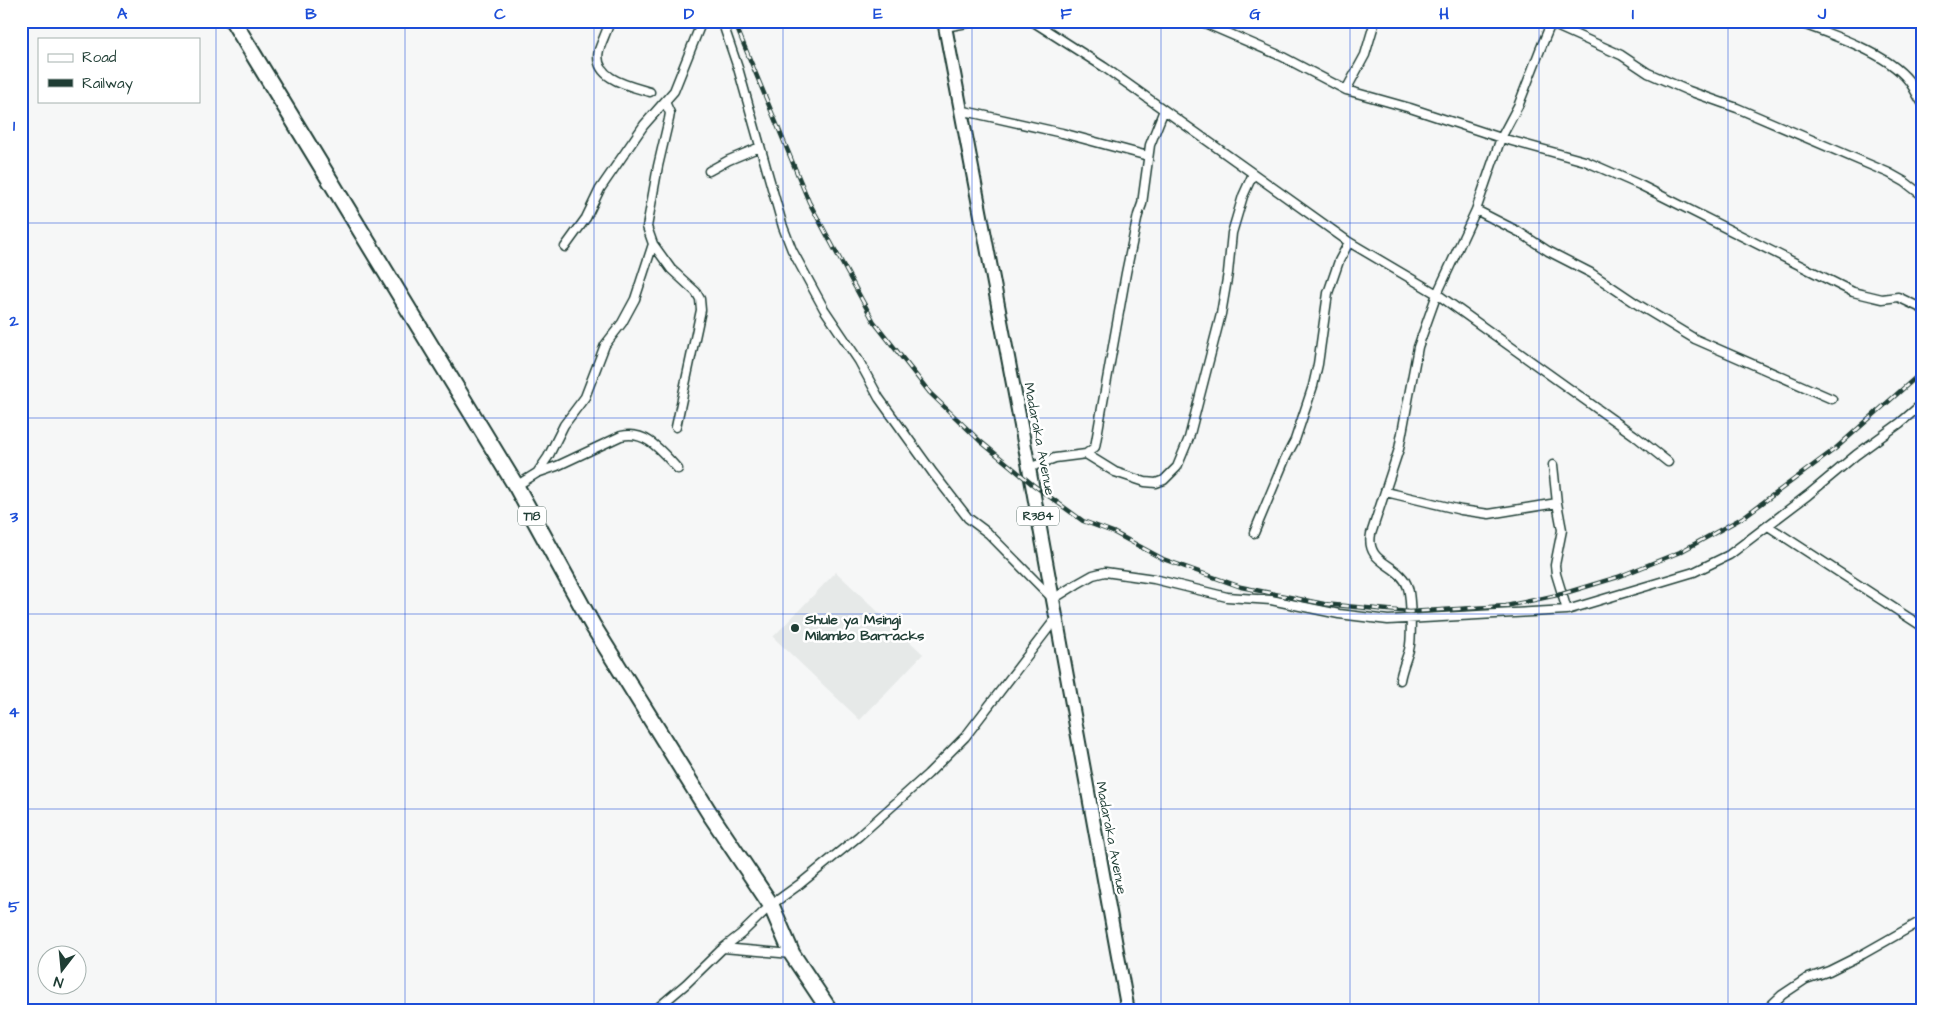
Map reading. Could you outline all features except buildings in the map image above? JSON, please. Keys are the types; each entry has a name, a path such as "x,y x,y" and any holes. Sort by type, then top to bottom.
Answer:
{"highway":[{"name":"T18","path":"234,21 516,486 593,626 710,814 771,905 792,954 830,1011"}],"main road":[{"name":"Madaraka Avenue","path":"945,24 1030,468 1074,722 1128,1011"}],"street":[{"path":"610,21 599,50 598,61 602,71 618,82 650,92"},
{"path":"565,247 586,218 600,189 644,125 665,102 678,82 702,21"},
{"path":"722,21 738,68 782,227 792,250 824,309 859,361 879,398 968,518 988,533 1053,599 1093,575 1105,572 1154,579 1227,597 1271,600 1339,614 1388,620 1567,610 1703,569 1729,555 1923,403"},
{"path":"945,24 978,21"},
{"path":"1032,21 1104,67 1349,242 1437,294 1634,435 1668,462"},
{"path":"1200,21 1281,56 1346,90 1584,161 1858,294 1882,299 1898,297 1923,309"},
{"path":"1346,90 1365,55 1375,21"},
{"path":"1794,21 1856,45 1881,58 1909,81 1923,104"},
{"path":"1400,680 1409,649 1410,600 1408,587 1400,574 1375,556 1370,547 1371,534 1399,449 1418,347 1437,294 1476,210 1502,138 1519,104 1550,22 1621,54 1648,73 1689,92 1737,108 1889,173 1905,182 1923,196"},
{"path":"665,102 670,113 647,227 653,244 671,269 696,292 700,300 701,310 676,427"},
{"path":"960,110 1062,133 1148,156"},
{"path":"1030,468 1055,458 1086,454 1094,447 1126,273 1143,198 1150,145 1164,110"},
{"path":"709,171 728,160 760,147"},
{"path":"1086,454 1115,472 1145,482 1156,483 1164,480 1177,467 1189,438 1219,324 1228,272 1232,233 1243,196 1253,174"},
{"path":"1476,210 1591,273 1637,304 1695,339 1832,399"},
{"path":"1254,533 1295,440 1313,386 1328,293 1339,261 1349,242"},
{"path":"537,473 548,457 564,425 585,397 605,345 629,312 653,244"},
{"path":"516,486 537,473 557,466 621,436 630,434 641,436 652,442 678,469"},
{"path":"1553,465 1556,503 1562,530 1555,565 1567,610"},
{"path":"1386,492 1461,510 1489,514 1556,503"},
{"path":"1768,526 1923,627"},
{"path":"654,1011 771,905 840,852 928,774 965,737 1057,617"},
{"path":"1765,1011 1782,995 1806,980 1863,954 1923,920"},
{"path":"723,948 792,954"}],"shaded area":[{"path":"836,572 923,654 860,720 773,637"}],"railway":[{"path":"734,21 809,202 874,322 930,393 980,441 1032,484 1083,521 1113,532 1163,559 1241,587 1324,604 1409,612 1506,606 1562,594 1618,577 1680,552 1742,518 1835,449 1923,371"}],"place":[{"name":"Shule ya Msingi Milambo Barracks","path":"795,628"}]}
